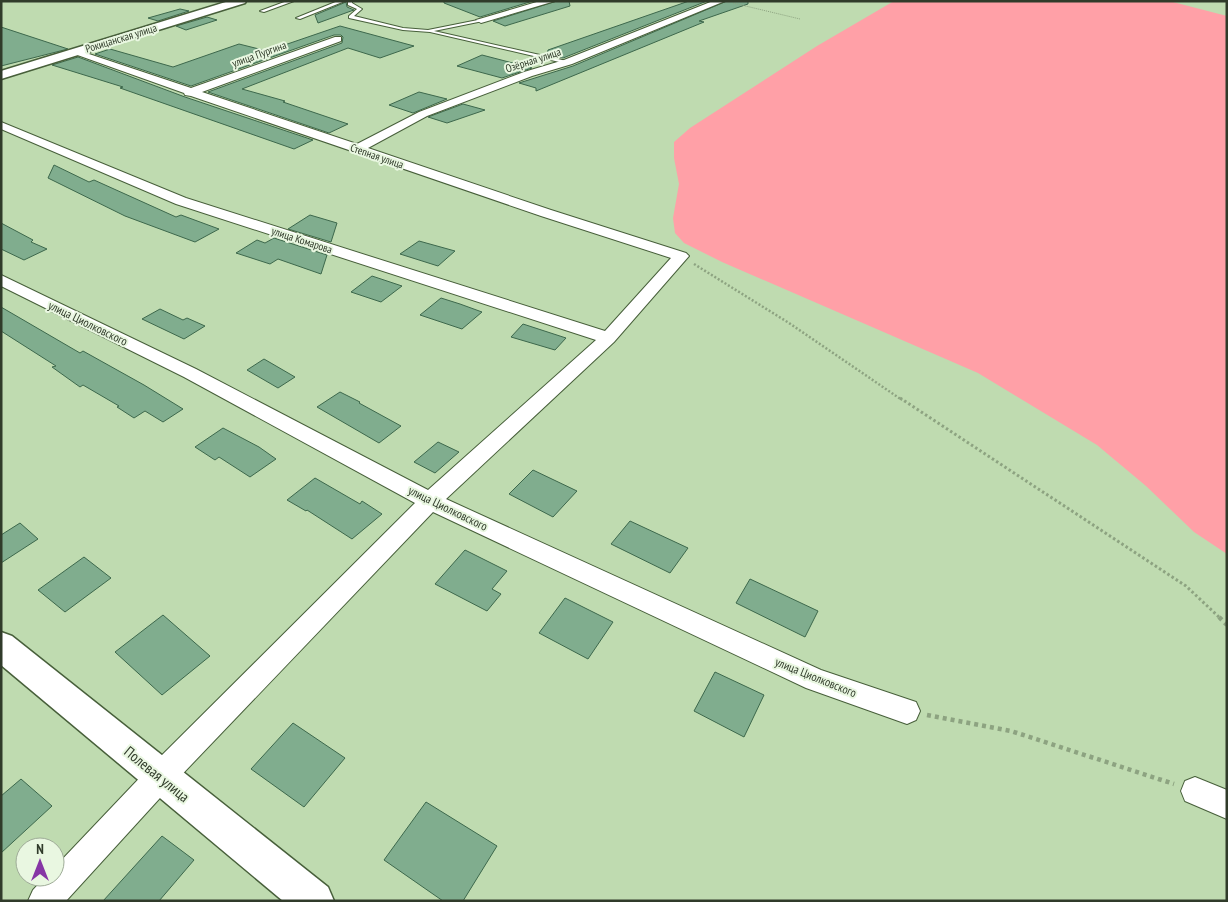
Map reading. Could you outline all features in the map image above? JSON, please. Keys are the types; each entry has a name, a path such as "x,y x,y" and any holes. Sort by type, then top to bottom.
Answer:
{"street":[{"name":"Рокицанская улица","path":"1,75 241,1"},
{"path":"481,20 551,1"},
{"name":"Озёрная улица","path":"357,149 423,114 528,74 568,62 721,1"},
{"name":"улица Пургина","path":"189,92 338,39"},
{"name":"Степная улица","path":"74,52 357,149 681,256"},
{"name":"улица Комарова","path":"1,125 181,201 608,338"},
{"path":"44,901 160,777 430,501 608,338 681,256"},
{"name":"улица Циолковского","path":"1,280 190,373 430,501 815,680 907,711"},
{"name":"Полевая улица","path":"1,646 314,901"},
{"path":"1195,790 1227,805"}],"lane":[{"path":"262,11 292,1"},
{"path":"298,18 343,1"},
{"path":"350,1 350,4 360,9 351,17 404,30 428,31 568,62"},
{"path":"428,31 481,20"}],"path":[{"path":"725,1 800,19"},
{"path":"681,256 789,323 978,451 1186,586 1227,625"},
{"path":"907,711 1010,731 1195,790"}],"shaded area":[{"path":"894,1 1169,1 1227,16 1227,554 1194,532 1146,486 1097,445 978,373 722,262 684,243 675,233 673,218 679,184 674,158 674,142 690,128 817,46"}],"building":[{"path":"444,1 533,1 480,17 444,3"},
{"path":"557,1 569,1 570,6 505,26 493,21"},
{"path":"689,1 707,1 563,58 547,55 548,50"},
{"path":"727,1 748,1 748,4 699,21 704,22 536,91 536,88 519,83 573,66"},
{"path":"346,2 347,7 354,10 318,23 315,15"},
{"path":"180,9 189,11 158,21 148,18"},
{"path":"207,17 217,20 186,30 176,26"},
{"path":"340,26 414,46 380,58 348,48 242,89 285,101 283,102 348,124 329,133 208,92 342,43 343,37 341,35 334,35 191,86 95,54 110,49 173,67 239,44 267,51"},
{"path":"1,27 68,49 1,66"},
{"path":"482,55 532,68 502,78 457,66"},
{"path":"78,57 185,97 313,140 294,149 120,88 123,87 52,65"},
{"path":"419,92 447,99 413,113 389,105"},
{"path":"463,104 485,110 447,123 428,117"},
{"path":"54,165 89,182 94,180 176,217 181,215 219,229 195,242 125,216 48,178"},
{"path":"310,215 337,223 331,242 288,229"},
{"path":"1,223 33,240 31,242 47,249 24,260 1,249"},
{"path":"274,238 327,255 321,274 278,259 270,264 236,253 257,240 265,243"},
{"path":"419,241 455,251 438,266 400,254"},
{"path":"372,276 402,286 381,302 351,292"},
{"path":"441,298 482,312 462,329 420,315"},
{"path":"1,307 80,353 83,351 144,385 183,409 163,422 145,411 134,418 117,407 119,406 83,385 80,387 52,367 56,366 1,331"},
{"path":"160,309 183,320 187,318 205,326 184,339 142,319"},
{"path":"523,324 566,338 555,350 511,337"},
{"path":"264,359 295,377 278,388 247,370"},
{"path":"340,392 401,426 379,443 317,407"},
{"path":"223,428 259,447 276,459 250,477 219,457 215,460 195,447"},
{"path":"438,442 459,452 435,473 414,462"},
{"path":"533,470 577,491 553,517 509,494"},
{"path":"315,478 360,504 362,501 382,514 352,539 307,510 287,500"},
{"path":"630,521 688,548 670,573 611,544"},
{"path":"20,523 38,539 1,563 1,535"},
{"path":"465,550 507,571 492,589 501,594 487,611 435,584"},
{"path":"84,557 111,578 65,612 38,590"},
{"path":"750,579 818,611 805,637 736,603"},
{"path":"565,598 613,622 588,659 539,633"},
{"path":"163,615 210,656 162,695 115,652"},
{"path":"715,672 764,695 744,737 694,711"},
{"path":"293,723 345,758 304,807 251,769"},
{"path":"21,779 52,806 18,837 15,837 15,840 1,853 1,796"},
{"path":"426,802 497,846 463,901 443,901 384,860"},
{"path":"162,836 194,860 159,901 103,901"}]}
